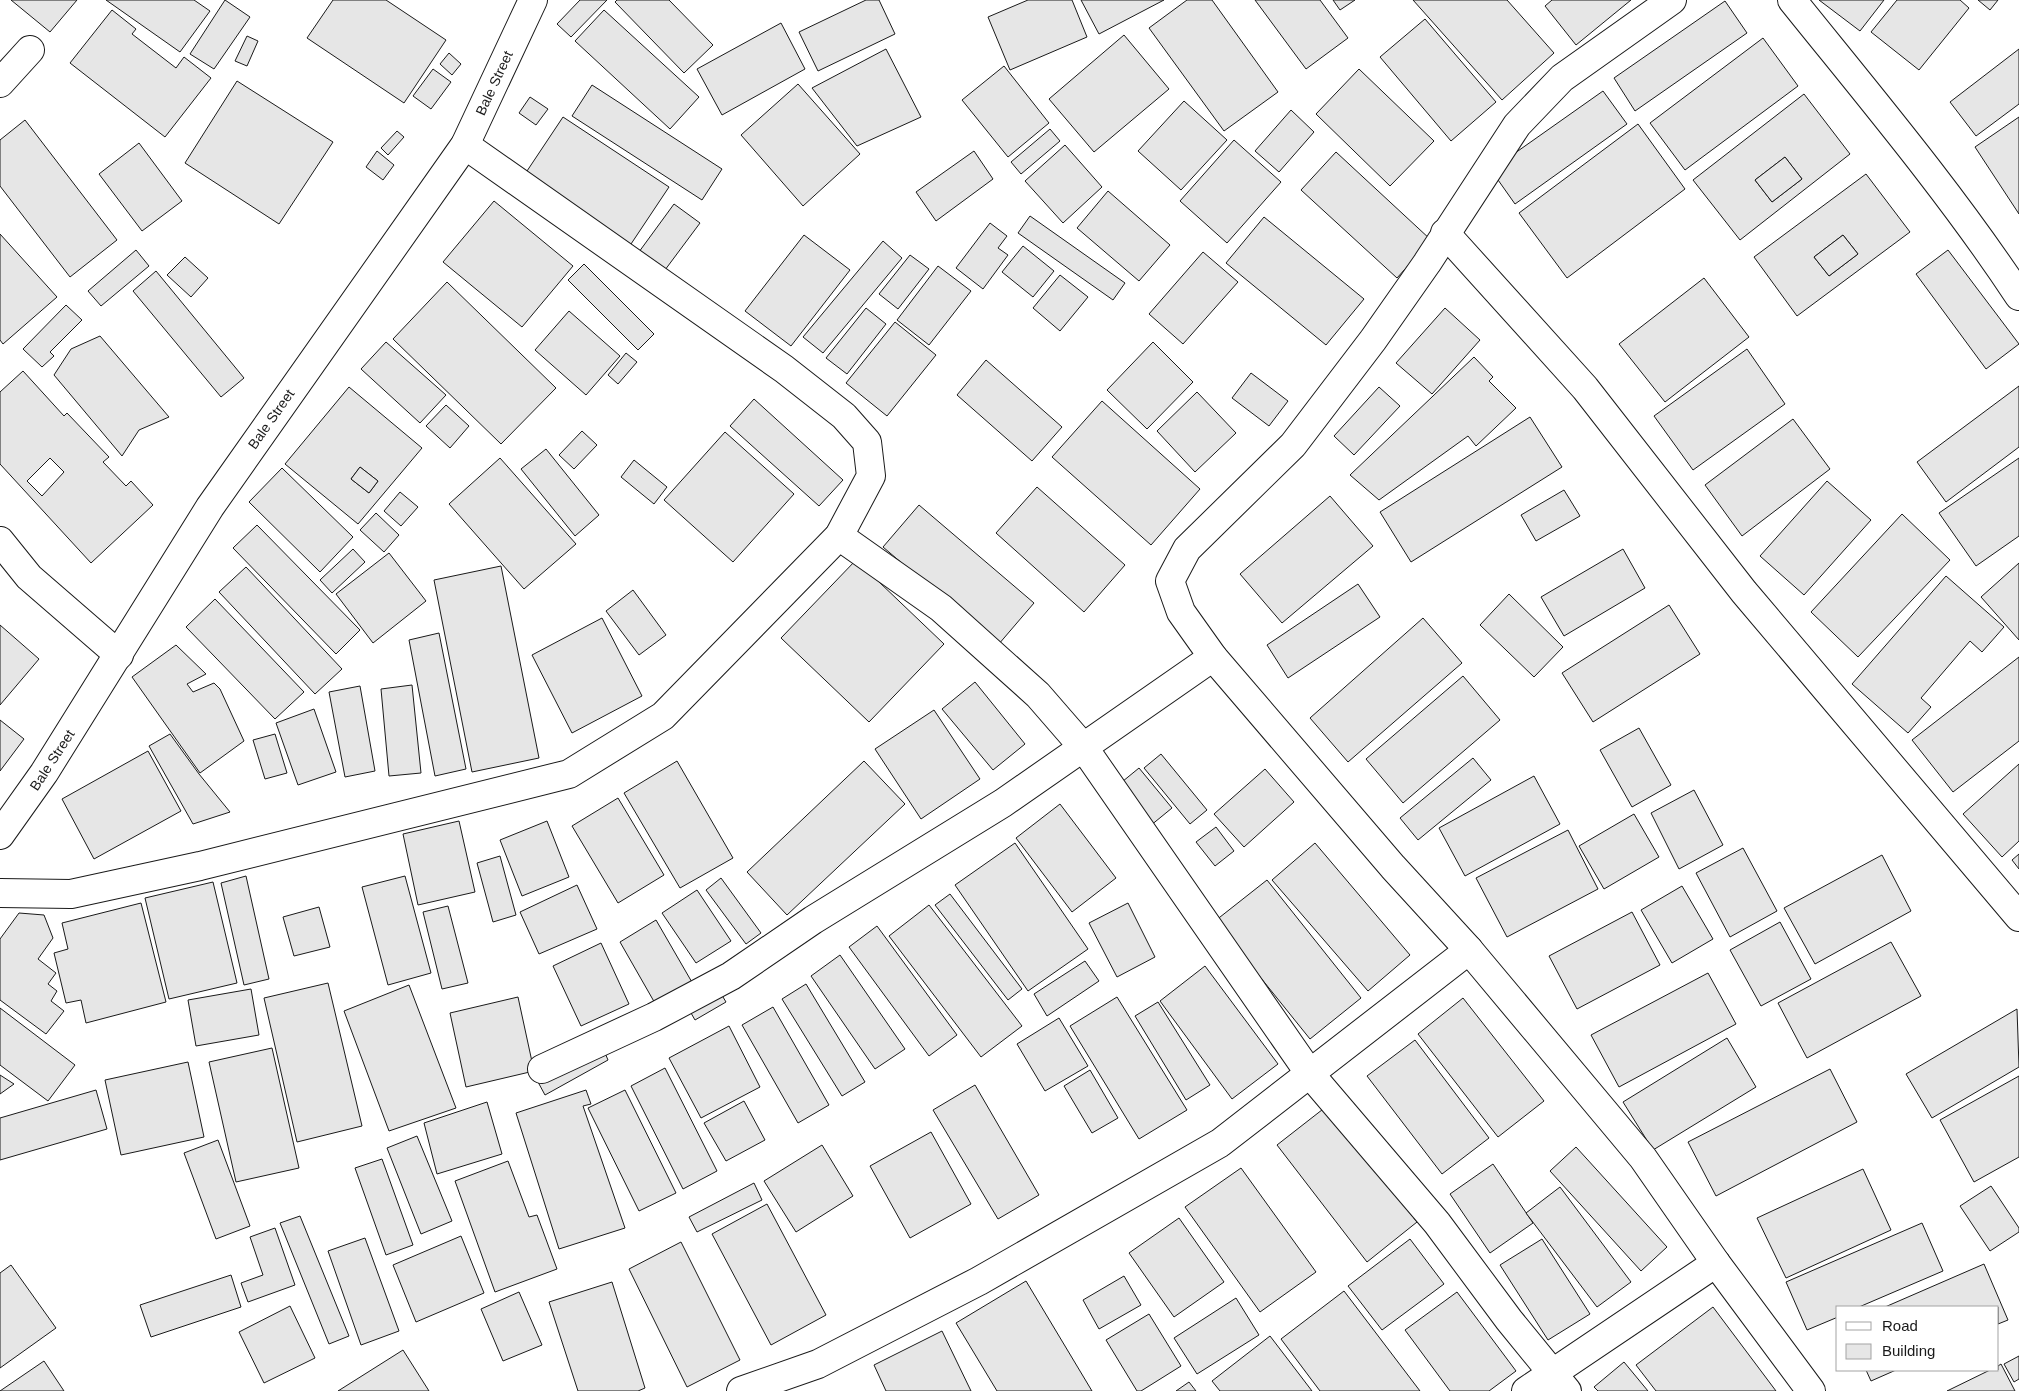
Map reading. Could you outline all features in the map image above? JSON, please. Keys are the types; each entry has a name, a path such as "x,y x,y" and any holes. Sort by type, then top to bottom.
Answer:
{"street":[{"name":"Bale Street","path":"0,835 44,773 210,507 465,145 533,0"},
{"path":"1672,0 1562,78 1516,125 1427,263 1293,445 1187,549 1170,581 1181,612 1213,656 1393,867 1469,950 1643,1158 1716,1263 1811,1391"},
{"path":"1792,0 1906,142 1998,264 2019,296"},
{"path":"0,83 30,50"},
{"path":"0,893 71,894 200,866 569,774 662,716 839,536 870,476 867,442 844,416 784,370 465,145"},
{"path":"1445,233 1585,388 1744,592 2019,917"},
{"path":"839,536 941,608 1038,695 1084,748 1310,1074 1437,1223 1508,1320 1560,1382"},
{"path":"0,541 29,577 119,655"},
{"path":"542,1069 654,1017 732,976 813,920 1003,803 1213,656"},
{"path":"741,1391 818,1364 979,1281 1220,1143 1469,950"},
{"path":"1526,1391 1560,1382 1716,1263"}],"building":[{"path":"11,0 77,0 50,32"},
{"path":"106,0 194,0 210,11 180,52"},
{"path":"225,0 250,17 214,69 190,54"},
{"path":"333,0 386,0 446,40 404,103 307,38"},
{"path":"580,0 607,0 571,37 557,24"},
{"path":"617,0 669,0 713,45 684,73 615,2"},
{"path":"866,0 879,0 895,34 818,71 799,32"},
{"path":"1028,0 1072,0 1087,37 1010,70 988,17"},
{"path":"1081,0 1164,0 1099,34"},
{"path":"1187,0 1212,0 1278,92 1224,131 1149,28"},
{"path":"1255,0 1320,0 1348,38 1306,69"},
{"path":"1333,0 1355,0 1340,10"},
{"path":"1413,0 1507,0 1554,53 1502,100"},
{"path":"1552,0 1631,0 1576,45 1545,6"},
{"path":"1819,0 1884,0 1860,31"},
{"path":"1897,0 1960,0 1969,8 1919,70 1871,32"},
{"path":"1978,0 1998,0 1990,10"},
{"path":"1725,1 1747,33 1635,111 1614,78"},
{"path":"112,10 136,29 132,34 176,68 184,57 211,78 165,137 70,63"},
{"path":"604,10 699,97 670,129 575,41"},
{"path":"1425,19 1496,102 1451,141 1380,57"},
{"path":"781,23 805,69 722,115 697,69"},
{"path":"1124,35 1169,89 1094,152 1049,99"},
{"path":"247,36 258,41 247,66 235,61"},
{"path":"1763,38 1798,86 1685,170 1650,123"},
{"path":"886,49 921,117 857,146 812,88"},
{"path":"2019,49 2019,104 1976,136 1950,102"},
{"path":"449,53 461,64 452,75 440,64"},
{"path":"1004,66 1049,123 1008,157 962,100"},
{"path":"433,69 451,82 431,109 413,96"},
{"path":"1359,69 1434,141 1390,186 1316,114"},
{"path":"237,81 333,142 279,224 185,163"},
{"path":"798,84 860,154 803,206 741,135"},
{"path":"592,85 722,169 702,200 572,116"},
{"path":"1603,91 1627,124 1515,204 1491,170"},
{"path":"1804,94 1850,154 1740,240 1693,180","holes":["1785,157 1802,179 1772,202 1755,180"]},
{"path":"530,97 548,109 536,125 519,113"},
{"path":"1184,101 1227,140 1181,190 1138,151"},
{"path":"1291,110 1314,132 1279,172 1255,151"},
{"path":"563,117 669,187 627,250 521,180"},
{"path":"2019,117 2019,214 1975,147"},
{"path":"25,120 117,240 70,277 0,186 0,140"},
{"path":"1638,124 1685,189 1567,278 1519,213"},
{"path":"1050,129 1060,141 1021,174 1011,162"},
{"path":"397,131 404,137 388,155 381,148"},
{"path":"1234,140 1281,182 1227,243 1180,201"},
{"path":"139,143 182,201 142,231 99,174"},
{"path":"1065,145 1102,187 1063,223 1025,181"},
{"path":"377,151 394,165 383,180 366,167"},
{"path":"974,151 993,179 936,221 916,192"},
{"path":"1336,152 1431,240 1397,278 1301,190"},
{"path":"1785,157 1802,179 1772,202 1755,180"},
{"path":"1866,174 1910,232 1797,316 1754,257","holes":["1843,235 1858,254 1829,276 1814,257"]},
{"path":"1108,191 1170,245 1139,281 1077,228"},
{"path":"494,201 573,266 522,327 443,262"},
{"path":"674,204 700,223 662,274 636,256"},
{"path":"1030,216 1125,283 1113,300 1018,233"},
{"path":"1264,217 1364,299 1326,345 1226,263"},
{"path":"990,223 1007,236 998,248 1008,255 983,289 956,268"},
{"path":"0,234 57,297 3,344 0,340"},
{"path":"804,235 850,270 791,346 745,311"},
{"path":"1843,235 1858,254 1829,276 1814,257"},
{"path":"883,241 902,258 823,353 803,337"},
{"path":"1023,246 1054,271 1033,297 1002,272"},
{"path":"136,250 149,266 101,306 88,291"},
{"path":"1948,250 2019,344 1986,369 1916,274"},
{"path":"1203,252 1238,282 1183,344 1149,314"},
{"path":"910,255 929,269 898,309 879,294"},
{"path":"185,257 208,278 191,297 167,275"},
{"path":"584,264 654,334 638,350 568,280"},
{"path":"938,266 971,291 929,345 897,320"},
{"path":"156,271 244,378 221,397 133,291"},
{"path":"1060,275 1088,297 1060,331 1033,308"},
{"path":"1704,278 1749,337 1665,402 1619,344"},
{"path":"447,282 556,388 501,444 393,339"},
{"path":"66,305 82,320 50,352 54,356 42,367 23,349"},
{"path":"866,308 886,324 847,374 826,358"},
{"path":"1445,308 1480,340 1432,394 1396,363"},
{"path":"569,311 620,356 586,395 535,350"},
{"path":"895,322 936,355 887,416 846,383"},
{"path":"100,336 169,417 139,430 122,456 54,375 71,349"},
{"path":"386,342 446,395 420,423 361,369"},
{"path":"1153,342 1193,382 1147,429 1107,390"},
{"path":"1747,349 1785,404 1693,470 1654,416"},
{"path":"626,353 637,362 618,384 608,375"},
{"path":"1474,357 1493,377 1489,381 1516,408 1476,446 1468,436 1379,500 1350,475"},
{"path":"986,360 1062,427 1032,461 957,395"},
{"path":"23,371 64,416 67,413 109,457 103,462 126,486 131,481 153,505 91,563 0,464 0,392","holes":["50,458 64,472 42,496 27,481"]},
{"path":"1251,373 1288,401 1269,426 1232,398"},
{"path":"2019,386 2019,447 1946,502 1917,462"},
{"path":"349,387 422,448 358,524 285,464","holes":["360,467 378,481 369,493 351,479"]},
{"path":"1379,387 1400,406 1354,455 1334,436"},
{"path":"1197,392 1236,433 1195,472 1157,431"},
{"path":"754,399 843,480 819,506 730,426"},
{"path":"1102,401 1200,489 1151,545 1052,457"},
{"path":"446,405 469,426 450,448 426,426"},
{"path":"1530,417 1562,467 1411,562 1380,512"},
{"path":"1793,419 1830,469 1742,536 1705,485"},
{"path":"582,431 597,445 574,469 559,455"},
{"path":"725,432 794,494 733,562 664,500"},
{"path":"546,449 599,515 575,536 521,469"},
{"path":"500,458 576,544 524,589 449,504"},
{"path":"2019,458 2019,536 1976,566 1939,513"},
{"path":"634,460 667,487 654,504 621,477"},
{"path":"360,467 378,481 369,493 351,479"},
{"path":"282,468 353,537 320,572 249,502"},
{"path":"1827,481 1871,520 1804,595 1760,556"},
{"path":"1037,487 1125,565 1084,612 996,533"},
{"path":"1564,490 1580,516 1536,541 1521,515"},
{"path":"400,492 418,507 401,526 384,511"},
{"path":"1330,496 1373,546 1282,623 1240,574"},
{"path":"919,505 1034,603 998,645 883,547"},
{"path":"376,513 399,535 384,552 360,530"},
{"path":"1902,514 1950,560 1858,657 1811,612"},
{"path":"257,525 360,630 336,654 233,548"},
{"path":"353,549 365,562 332,593 320,580"},
{"path":"1623,549 1645,588 1564,636 1541,597"},
{"path":"389,553 426,601 373,643 336,594"},
{"path":"856,560 944,644 869,722 781,638"},
{"path":"2019,563 2019,640 1981,597"},
{"path":"501,566 539,758 472,772 434,580"},
{"path":"246,567 342,669 315,694 219,592"},
{"path":"1946,576 2004,627 1982,652 1970,641 1921,698 1931,707 1908,733 1852,684"},
{"path":"1358,584 1380,617 1288,678 1267,645"},
{"path":"633,590 666,635 639,655 606,611"},
{"path":"1509,594 1563,647 1534,677 1480,625"},
{"path":"215,599 304,692 275,719 186,627"},
{"path":"1669,605 1700,654 1593,722 1562,673"},
{"path":"602,618 642,696 572,733 532,655"},
{"path":"1423,618 1462,663 1348,762 1310,718"},
{"path":"0,625 39,659 0,705"},
{"path":"439,633 466,769 435,776 409,640"},
{"path":"176,645 206,674 187,684 193,692 214,683 220,689 244,741 200,773 132,677"},
{"path":"2019,657 2019,741 1953,792 1912,740"},
{"path":"1463,676 1500,720 1403,803 1366,759"},
{"path":"975,682 1025,744 993,770 942,709"},
{"path":"412,685 421,773 389,776 381,689"},
{"path":"360,686 375,771 345,777 329,692"},
{"path":"314,709 336,772 298,785 276,723"},
{"path":"934,710 980,779 921,819 875,749"},
{"path":"0,720 24,739 0,771"},
{"path":"1639,728 1671,785 1632,807 1600,750"},
{"path":"170,734 230,812 193,824 149,746"},
{"path":"275,734 287,773 265,779 253,740"},
{"path":"148,751 181,811 94,859 62,799"},
{"path":"1161,754 1207,810 1190,824 1144,768"},
{"path":"1473,758 1491,780 1418,840 1400,818"},
{"path":"677,761 733,858 680,888 624,793"},
{"path":"864,761 905,804 787,915 747,872"},
{"path":"2019,764 2019,841 2002,857 1963,814"},
{"path":"1139,768 1172,808 1150,826 1117,786"},
{"path":"1265,769 1294,802 1244,847 1214,814"},
{"path":"1534,776 1560,824 1465,876 1439,828"},
{"path":"1694,790 1723,845 1679,869 1651,813"},
{"path":"618,798 664,875 618,903 572,826"},
{"path":"1060,804 1116,878 1072,912 1016,838"},
{"path":"1634,814 1659,857 1604,889 1579,846"},
{"path":"459,821 475,892 418,905 403,834"},
{"path":"547,821 569,877 522,896 500,840"},
{"path":"1216,827 1234,851 1215,866 1196,842"},
{"path":"1568,830 1598,889 1507,937 1476,878"},
{"path":"1015,843 1088,949 1028,991 955,885"},
{"path":"1315,843 1410,955 1368,991 1272,880"},
{"path":"1743,848 1777,911 1730,937 1696,873"},
{"path":"2019,854 2019,869 2012,860"},
{"path":"1882,855 1911,911 1815,964 1784,908"},
{"path":"500,856 516,915 493,922 477,863"},
{"path":"246,876 269,979 244,985 221,883"},
{"path":"405,876 431,973 388,985 362,887"},
{"path":"721,878 761,933 746,944 706,890"},
{"path":"1267,880 1361,998 1310,1039 1215,921"},
{"path":"213,882 237,983 169,999 145,898"},
{"path":"577,885 597,929 539,954 520,912"},
{"path":"1682,886 1713,939 1672,963 1641,910"},
{"path":"697,890 731,941 696,963 662,913"},
{"path":"950,894 1022,989 1008,1000 935,905"},
{"path":"141,903 166,1002 86,1023 81,1000 66,1003 54,953 68,949 62,923"},
{"path":"1128,903 1155,957 1117,977 1089,923"},
{"path":"929,905 1022,1026 981,1057 889,936"},
{"path":"448,906 468,983 442,989 423,912"},
{"path":"319,907 330,947 294,956 283,917"},
{"path":"1632,912 1660,965 1577,1009 1549,956"},
{"path":"19,913 44,915 53,938 38,959 56,973 48,984 57,991 51,1001 64,1011 46,1034 0,1000 0,939"},
{"path":"656,920 693,984 656,1005 620,942"},
{"path":"1780,922 1811,979 1761,1006 1730,950"},
{"path":"877,926 957,1035 929,1056 849,947"},
{"path":"1891,942 1921,996 1807,1058 1778,1003"},
{"path":"601,943 629,1004 581,1026 553,966"},
{"path":"840,955 905,1049 875,1069 811,976"},
{"path":"1085,961 1099,981 1047,1016 1034,994"},
{"path":"1205,966 1278,1064 1232,1099 1160,1001"},
{"path":"1708,973 1736,1024 1619,1087 1591,1035"},
{"path":"328,983 362,1126 297,1142 264,998"},
{"path":"806,984 865,1082 842,1096 782,999"},
{"path":"409,985 456,1108 389,1131 344,1011"},
{"path":"717,987 726,1002 695,1020 687,1006"},
{"path":"251,989 259,1035 196,1046 188,1000"},
{"path":"518,997 534,1071 466,1087 450,1013"},
{"path":"1117,997 1187,1110 1139,1139 1070,1026"},
{"path":"1463,998 1544,1101 1498,1137 1418,1034"},
{"path":"1158,1002 1210,1085 1186,1100 1135,1016"},
{"path":"773,1007 829,1105 798,1123 742,1025"},
{"path":"0,1008 75,1065 48,1101 0,1065"},
{"path":"2017,1009 2019,1067 1932,1118 1906,1074"},
{"path":"1059,1018 1088,1066 1045,1091 1017,1044"},
{"path":"729,1026 760,1087 701,1118 669,1058"},
{"path":"1727,1038 1756,1087 1653,1150 1623,1102"},
{"path":"1415,1040 1489,1138 1442,1174 1367,1076"},
{"path":"602,1046 608,1060 545,1095 538,1082"},
{"path":"272,1048 299,1168 236,1182 209,1062"},
{"path":"188,1062 204,1137 121,1155 105,1080"},
{"path":"665,1068 717,1171 683,1189 631,1086"},
{"path":"1830,1069 1857,1122 1716,1196 1688,1142"},
{"path":"1090,1070 1118,1118 1092,1133 1064,1086"},
{"path":"0,1075 14,1084 0,1094"},
{"path":"2019,1076 2019,1157 1974,1182 1940,1120"},
{"path":"975,1085 1039,1195 998,1219 933,1110"},
{"path":"96,1090 107,1129 0,1160 0,1118"},
{"path":"586,1090 591,1104 583,1106 625,1228 559,1249 516,1113"},
{"path":"625,1090 676,1193 639,1211 588,1108"},
{"path":"744,1101 765,1140 726,1161 704,1123"},
{"path":"487,1102 502,1154 437,1174 424,1123"},
{"path":"1327,1106 1417,1222 1367,1262 1277,1145"},
{"path":"931,1132 971,1204 910,1238 870,1166"},
{"path":"417,1136 452,1221 421,1234 387,1148"},
{"path":"218,1140 250,1226 216,1239 184,1153"},
{"path":"822,1145 853,1196 796,1232 764,1181"},
{"path":"1576,1147 1667,1247 1641,1271 1550,1171"},
{"path":"382,1159 413,1245 386,1255 355,1168"},
{"path":"508,1161 529,1217 537,1215 557,1269 495,1292 455,1181"},
{"path":"1493,1164 1533,1223 1490,1253 1450,1194"},
{"path":"1241,1168 1316,1272 1260,1312 1185,1207"},
{"path":"1863,1169 1891,1230 1786,1278 1757,1218"},
{"path":"754,1183 762,1200 697,1232 689,1217"},
{"path":"1991,1186 2019,1228 2019,1232 1990,1251 1960,1206"},
{"path":"1560,1187 1631,1282 1597,1307 1526,1213"},
{"path":"767,1204 826,1315 771,1345 712,1234"},
{"path":"300,1216 349,1336 329,1344 280,1223"},
{"path":"1179,1218 1224,1282 1174,1317 1129,1253"},
{"path":"1922,1223 1943,1271 1861,1306 1836,1306 1836,1318 1807,1330 1786,1282"},
{"path":"275,1228 295,1285 248,1302 241,1283 263,1275 250,1237"},
{"path":"461,1236 484,1293 416,1322 393,1265"},
{"path":"365,1238 399,1331 361,1345 328,1251"},
{"path":"1410,1239 1444,1284 1382,1330 1348,1286"},
{"path":"1542,1239 1590,1314 1548,1340 1500,1265"},
{"path":"681,1242 740,1360 687,1387 629,1269"},
{"path":"1984,1264 2008,1320 1999,1324 1999,1306 1887,1306"},
{"path":"11,1265 56,1328 0,1368 0,1273"},
{"path":"231,1275 241,1307 151,1337 140,1305"},
{"path":"1124,1276 1141,1305 1099,1329 1083,1300"},
{"path":"1026,1281 1092,1391 997,1391 956,1323"},
{"path":"612,1282 645,1388 638,1391 578,1391 549,1302"},
{"path":"1344,1291 1420,1391 1320,1391 1281,1339"},
{"path":"519,1292 542,1345 503,1361 481,1309"},
{"path":"1457,1292 1516,1371 1489,1391 1450,1391 1405,1330"},
{"path":"1236,1298 1259,1335 1197,1374 1174,1338"},
{"path":"290,1306 315,1358 264,1383 239,1332"},
{"path":"1713,1307 1776,1391 1656,1391 1636,1365"},
{"path":"1149,1314 1181,1366 1141,1391 1137,1391 1106,1340"},
{"path":"942,1331 971,1391 886,1391 874,1365"},
{"path":"1270,1336 1312,1391 1220,1391 1212,1381"},
{"path":"403,1350 429,1391 338,1391"},
{"path":"2019,1356 2019,1379 2014,1382 2004,1364"},
{"path":"44,1361 64,1391 0,1391"},
{"path":"1624,1362 1648,1391 1598,1391 1594,1387"},
{"path":"2001,1364 2015,1391 1947,1391 1988,1371 1999,1371 1999,1365"},
{"path":"1866,1371 1894,1371 1871,1381"},
{"path":"1189,1382 1196,1391 1176,1391"}]}
